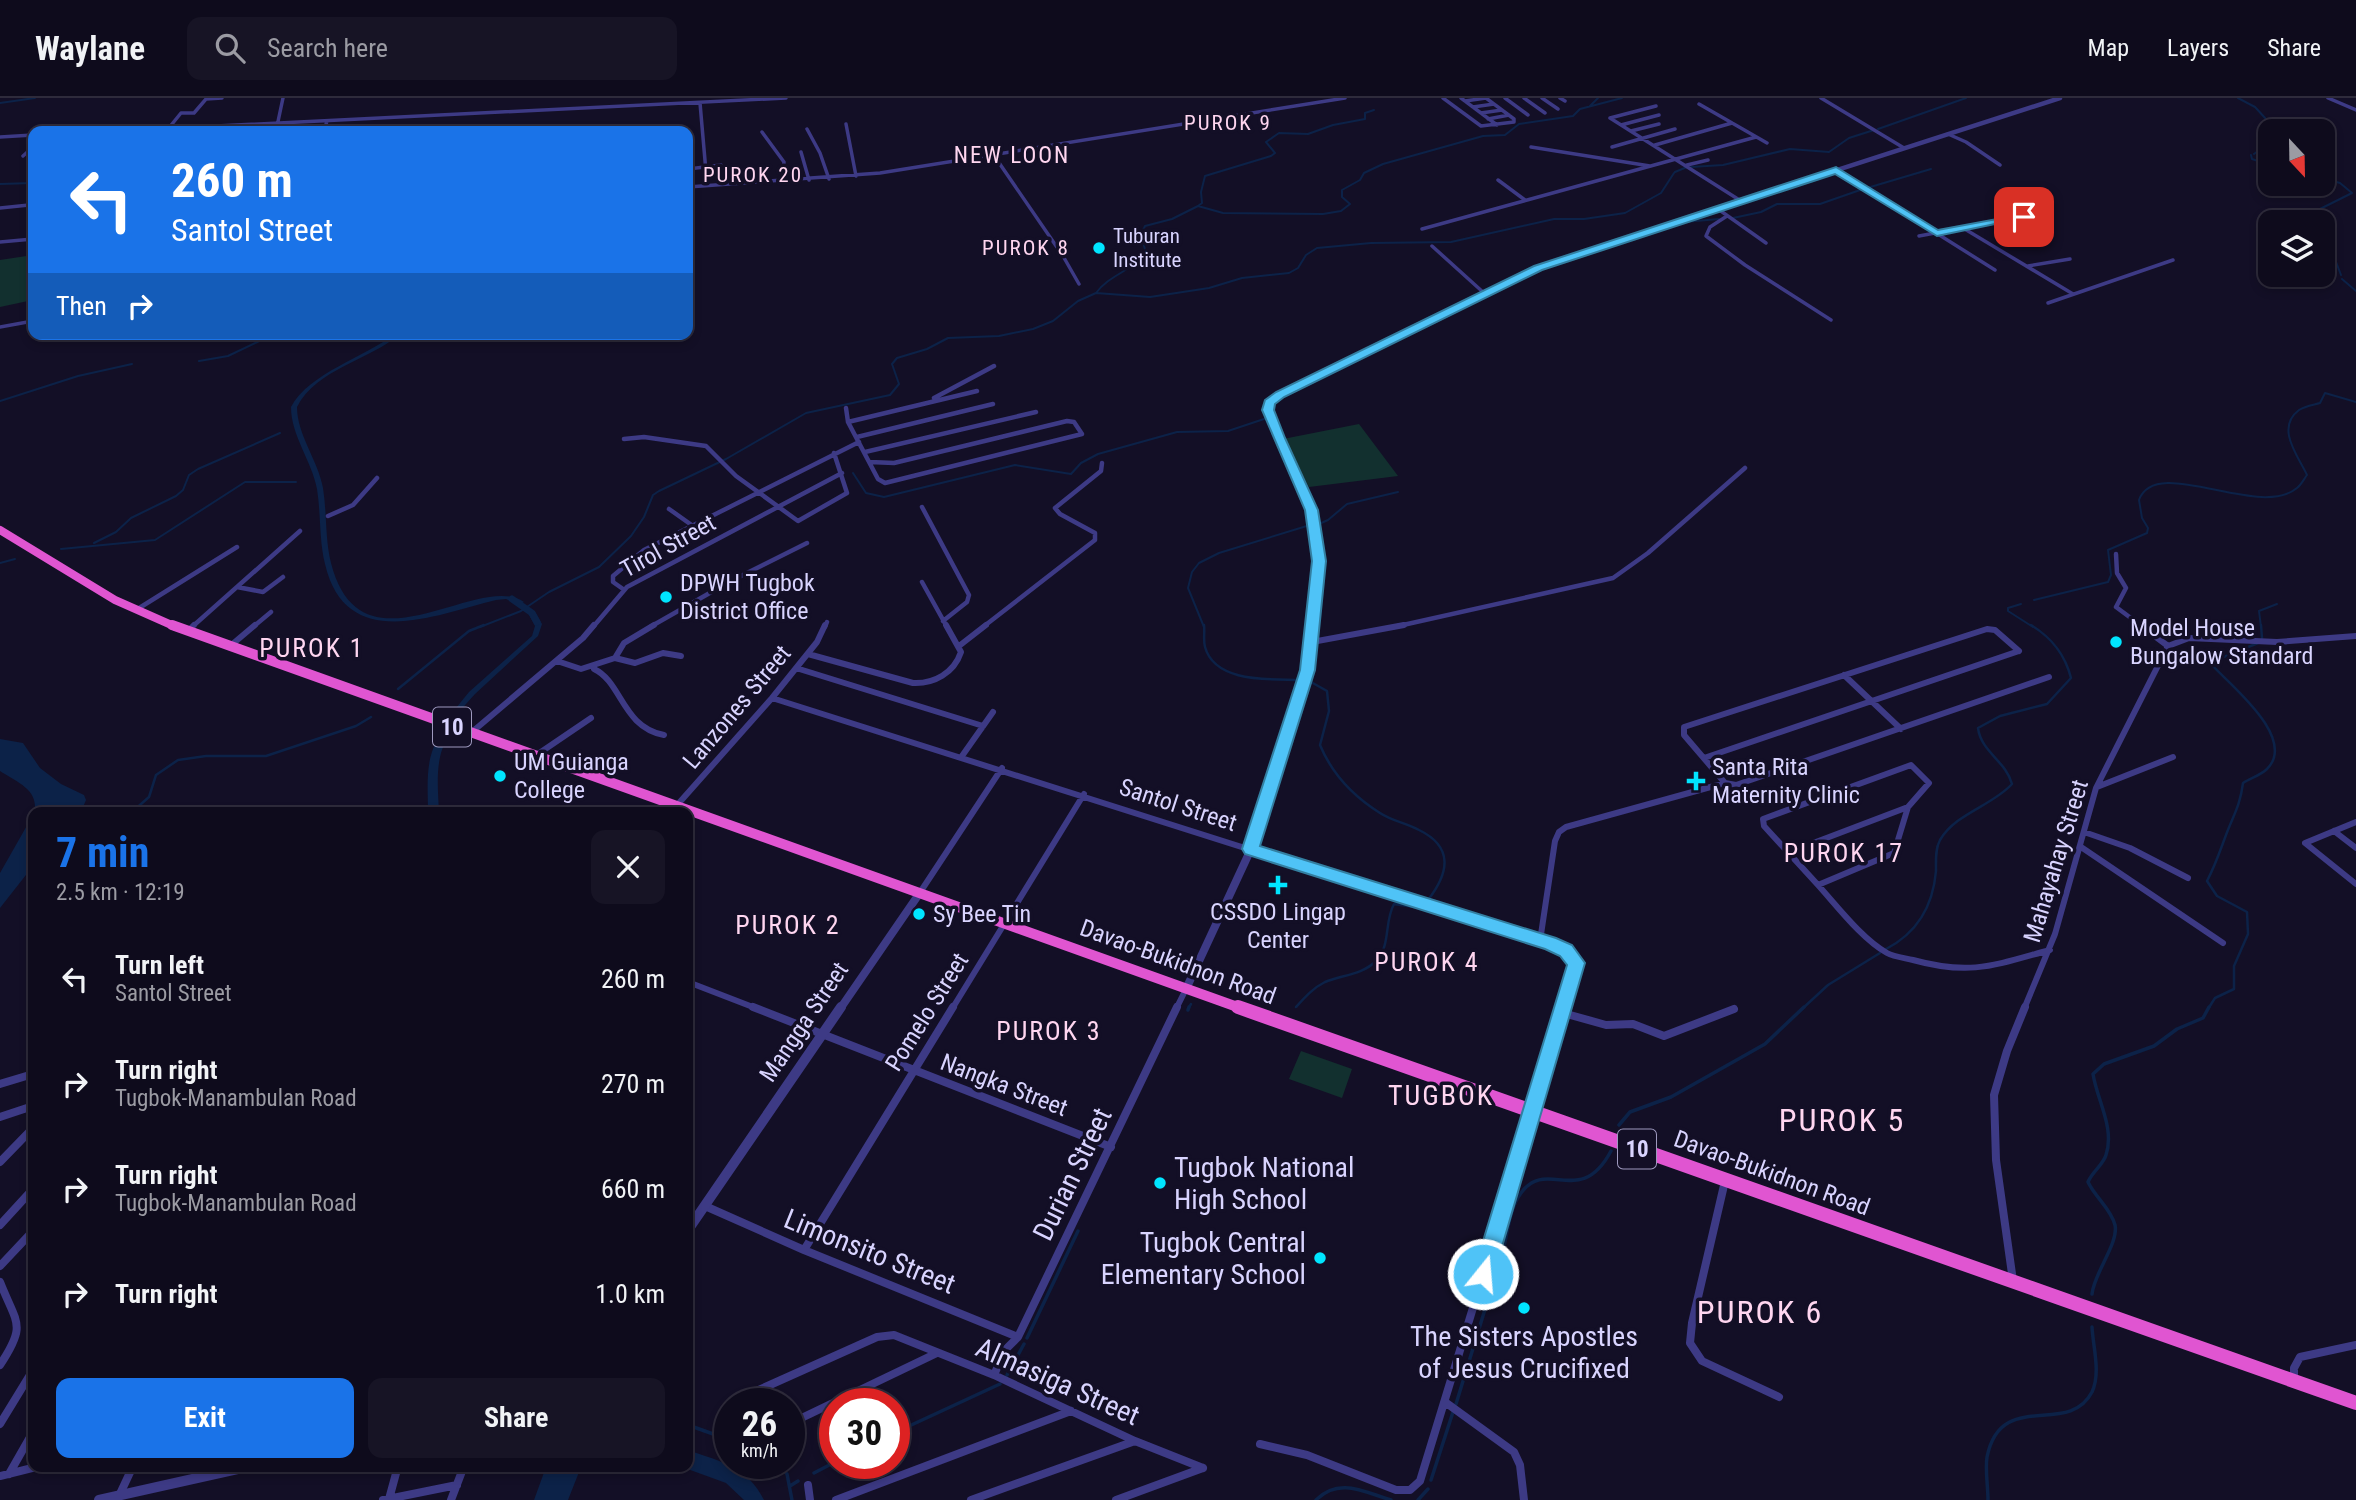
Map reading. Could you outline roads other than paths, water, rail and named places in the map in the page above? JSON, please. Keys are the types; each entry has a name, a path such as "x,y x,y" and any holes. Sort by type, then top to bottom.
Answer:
{"highway":[{"name":"Davao-Bukidnon Road","path":"0,530 136,610 187,632 535,756 669,807"},
{"name":"Davao-Bukidnon Road","path":"693,816 2356,1404"}],"street":[{"path":"170,126 181,113 194,113 206,99 222,98"},
{"path":"277,126 283,98"},
{"path":"223,126 786,98"},
{"path":"693,187 856,176 1345,98"},
{"path":"1443,98 1482,127 1514,122 1510,115 1486,98 1463,100"},
{"path":"1505,98 1528,115"},
{"path":"1524,98 1545,114"},
{"path":"1542,98 1558,108"},
{"path":"1560,98 1565,102"},
{"path":"1821,98 1904,148"},
{"path":"1186,989 1251,849 1308,670 1312,642 1319,561 1316,529 1304,491 1268,410 1269,402 1280,394 1484,293 1553,262 2060,98"},
{"path":"2328,98 2355,108"},
{"path":"1463,100 1497,125"},
{"path":"700,103 706,169"},
{"path":"1473,107 1494,104"},
{"path":"1699,104 1767,143"},
{"path":"1656,106 1610,118 1741,201"},
{"path":"1481,113 1502,110"},
{"path":"1488,119 1510,115"},
{"path":"1621,125 1659,115"},
{"path":"326,126 327,121"},
{"path":"1655,145 1732,123"},
{"path":"846,124 856,176"},
{"path":"1632,131 1659,124"},
{"path":"807,129 818,148 829,179"},
{"path":"1612,147 1675,130"},
{"path":"762,132 784,162 782,181"},
{"path":"1948,134 1966,142 2000,165"},
{"path":"0,137 28,135"},
{"path":"1422,229 1756,136"},
{"path":"1531,147 1652,167"},
{"path":"23,156 28,152"},
{"path":"801,152 809,180"},
{"path":"993,154 1063,256 1079,284"},
{"path":"1687,165 1708,160"},
{"path":"693,169 721,165"},
{"path":"1836,170 1995,270"},
{"path":"1499,180 1525,200"},
{"path":"1542,196 1552,203"},
{"path":"0,208 28,205"},
{"path":"1718,209 1766,243"},
{"path":"1919,236 2042,213"},
{"path":"1727,216 1710,227 1706,236 1745,265 1831,320"},
{"path":"1963,228 2073,294"},
{"path":"0,242 28,239"},
{"path":"1432,246 1484,293"},
{"path":"2028,266 2070,259"},
{"path":"2048,303 2173,260"},
{"path":"0,327 28,322"},
{"path":"927,402 993,366"},
{"path":"848,422 977,391"},
{"path":"623,589 612,579 624,564 644,550 858,439 993,404"},
{"path":"846,408 848,422 880,481 889,483 1082,434 1074,422 1067,421 894,463 870,462"},
{"path":"970,410 979,425"},
{"path":"865,452 1036,412"},
{"path":"624,439 644,437 706,446 720,462 793,519 803,519 847,493 834,453"},
{"path":"959,646 1095,540 1095,533 1060,514 1055,508 1101,471 1102,463"},
{"path":"1312,642 1416,623 1614,578 1648,553 1745,468"},
{"name":"Tirol Street","path":"470,733 583,638 623,589 842,473"},
{"path":"328,516 353,505 377,478"},
{"path":"922,507 969,595 967,602 943,621"},
{"path":"669,509 693,526"},
{"path":"187,632 300,531"},
{"path":"557,661 578,670 594,669 615,658 624,643 652,626 729,582 807,543"},
{"path":"136,610 237,547"},
{"path":"2116,554 2117,573 2126,588 2116,607 2168,646 2189,638 2277,642 2356,636"},
{"path":"237,587 263,592 283,577"},
{"path":"808,654 922,684 934,681 957,662 961,652 922,582"},
{"path":"229,647 271,612"},
{"name":"Lanzones Street","path":"676,807 808,654 827,622"},
{"path":"1704,758 2020,651 1990,629 1684,727 1684,735 1725,783"},
{"name":"Mahayahay Street","path":"2013,1283 1996,1160 1994,1096 2007,1051 2050,950 2096,788 2168,646"},
{"path":"615,658 635,663 663,653 681,656"},
{"path":"796,668 984,726"},
{"path":"594,669 603,673 620,703 649,731 664,735"},
{"path":"1844,675 1900,729"},
{"path":"1540,941 1555,841 1562,829 1725,783 1736,785 2049,677"},
{"name":"Santol Street","path":"772,698 1002,768 1540,941 1575,958 1576,968 1563,1013"},
{"path":"962,756 993,712"},
{"path":"535,756 591,718"},
{"path":"2096,788 2174,757"},
{"path":"1817,885 1890,856 1896,850 1908,807 1929,782 1908,765 1763,820 1763,826 1817,885 1879,948 1908,960 1965,970 1981,969 2050,950"},
{"name":"Mangga Street","path":"693,1223 919,894 1002,768"},
{"name":"Pomelo Street","path":"804,1250 1084,794"},
{"path":"1787,853 1908,807"},
{"path":"2356,822 2305,843 2356,884"},
{"path":"2334,831 2356,848"},
{"path":"2084,832 2130,848 2188,878"},
{"path":"2081,847 2223,943"},
{"name":"Nangka Street","path":"693,984 1111,1147"},
{"name":"Durian Street","path":"994,1375 1005,1350 1018,1337 1186,989"},
{"path":"1260,1444 1290,1450 1396,1490 1410,1490 1423,1474 1563,1013 1606,1025 1633,1024 1664,1036 1734,1009"},
{"path":"0,1084 28,1076"},
{"path":"0,1116 28,1108"},
{"path":"0,1162 28,1133"},
{"path":"1726,1181 1692,1323 1690,1343 1702,1362 1779,1397"},
{"path":"0,1225 28,1194"},
{"name":"Limonsito Street","path":"705,1206 804,1250 1018,1337"},
{"path":"0,1266 28,1236"},
{"path":"0,1282 19,1329 15,1342 0,1365"},
{"name":"Almasiga Street","path":"761,1388 877,1337 894,1335 994,1375 1135,1441 1203,1468 1116,1500"},
{"path":"2294,1381 2294,1368 2300,1357 2356,1345"},
{"path":"805,1416 937,1353"},
{"path":"0,1424 28,1378"},
{"path":"1445,1402 1514,1452 1520,1465 1524,1500"},
{"path":"836,1500 1072,1411"},
{"path":"4,1475 28,1439"},
{"path":"971,1500 1135,1441"},
{"path":"4,1475 28,1469"},
{"path":"118,1497 131,1472"},
{"path":"99,1500 225,1472"},
{"path":"386,1499 396,1472"},
{"path":"451,1500 462,1472"},
{"path":"386,1499 457,1485"},
{"path":"808,1485 810,1500"}],"water":[{"path":"392,340 317,383 297,407 300,428 323,488 331,563 346,597 367,614 393,618 504,596 524,602 519,605 506,599 496,600 421,619 396,621 372,619 352,610 336,592 323,555 317,489 294,428 291,407 311,384 383,342"},
{"path":"535,612 542,624 538,636 457,714 452,713 469,692 532,636 535,626 529,615"},
{"path":"442,734 449,736 439,763 439,807 428,807 430,761 436,742"},
{"path":"0,739 23,743 40,768 61,784 84,795 86,800 83,807 35,807 30,792 0,771"},
{"path":"28,824 28,872 0,908 0,873"},
{"path":"693,1452 714,1459 714,1479 693,1471"},
{"path":"544,1472 579,1472 568,1500 534,1500"},
{"path":"715,1479 749,1479 764,1500 744,1500 726,1483"}],"waterway":[{"path":"0,103 35,98"},
{"path":"1590,106 1598,98"},
{"path":"1198,206 1223,213 1323,214 1341,211 1350,204 1342,197 1342,190 1360,180 1364,173 1383,164 1483,136 1505,135 1519,124 1573,116 1580,109 1622,98"},
{"path":"1878,129 1966,98"},
{"path":"2238,98 2255,107 2266,119"},
{"path":"1198,206 1202,203 1201,192 1205,176 1271,156 1275,153 1266,142 1279,133 1308,134 1333,125 1365,119 1365,113 1374,110"},
{"path":"1691,167 1723,165 1790,149 1829,152 1849,138 1874,130"},
{"path":"2254,154 2258,151"},
{"path":"2251,155 2252,159 2258,161"},
{"path":"1675,172 1687,167"},
{"path":"1867,188 1931,169"},
{"path":"1096,293 1150,297 1209,288 1242,278 1289,273 1298,268 1306,255 1317,248 1371,243 1451,242 1554,219 1584,219 1625,213 1661,193 1674,173"},
{"path":"2318,210 2352,193 2335,182"},
{"path":"0,184 28,183"},
{"path":"1733,218 1761,212 1777,204 1820,204 1863,189"},
{"path":"1096,293 1146,253 1141,235 1145,226 1172,219 1198,206"},
{"path":"1684,222 1719,219"},
{"path":"2335,259 2341,275"},
{"path":"2342,279 2356,291"},
{"path":"480,627 521,611 549,592 599,567 631,536 644,517 653,495 659,491 726,459 806,413 890,395 899,384 892,364 897,358 927,349 948,338 999,336 1033,329 1053,321 1078,301 1096,293"},
{"path":"199,361 228,356 261,340"},
{"path":"0,401 78,376 132,364"},
{"path":"2034,600 2108,582 2111,575 2108,550 2147,533 2148,528 2142,518 2139,500 2149,488 2166,483 2186,484 2259,497 2280,496 2297,488 2307,475 2291,442 2289,425 2292,417 2299,410 2320,403 2325,393 2356,402"},
{"path":"853,473 866,493 884,497 1015,465 1071,474 1081,463 1098,454 1177,432 1228,431 1267,418"},
{"path":"94,543 116,532 131,518 176,496 183,490 189,475 198,469 280,433"},
{"path":"61,549 155,540 245,482 296,482"},
{"path":"1319,524 1347,504 1398,492"},
{"path":"1204,627 1188,588 1192,572 1199,563 1219,553 1310,525"},
{"path":"0,563 15,559"},
{"path":"512,599 532,613 537,622"},
{"path":"2021,604 2008,608 2008,611 2033,627"},
{"path":"2261,627 2259,611 2277,604"},
{"path":"398,689 469,631 484,625"},
{"path":"1886,949 1915,927 1927,907 1934,884 1940,840 1955,823 2012,784 2005,769 1984,744 1978,728 2000,716 2047,704 2071,678 2057,647 2031,625"},
{"path":"2261,625 2262,638"},
{"path":"1204,627 1205,647 1211,659 1220,667 1245,677 1298,680"},
{"path":"2208,1009 2215,998 2234,989 2234,966 2248,934 2247,912 2217,896 2207,881 2236,810 2243,783 2265,771 2274,756 2274,742 2258,712 2212,665 2214,661 2258,643"},
{"path":"1311,682 1327,691 1329,711 1320,745 1337,775 1352,792 1370,806 1430,837 1443,852 1444,870 1428,900"},
{"path":"138,807 149,797 156,775 178,760 206,756 266,756 356,726 371,717"},
{"path":"1296,1007 1321,984 1358,972 1376,961 1384,948 1394,904 1421,908"},
{"path":"1802,1009 1828,985 1880,953"},
{"path":"1189,1008 1191,1004"},
{"path":"1619,1125 1630,1112 1671,1097 1765,1044 1804,1007"},
{"path":"2092,1294 2115,1232 2110,1214 2088,1182 2105,1159 2108,1145 2107,1124 2093,1074 2104,1064 2154,1046 2177,1029 2203,1018 2209,1007"},
{"path":"1503,1250 1514,1206 1531,1183 1542,1179 1576,1180 1588,1177 1599,1168 1611,1151"},
{"path":"1027,1338 1078,1231"},
{"path":"1456,1404 1501,1257"},
{"path":"1988,1500 1987,1457 1995,1436 2006,1424 2020,1418 2067,1412 2081,1405 2092,1392 2096,1377 2092,1327"},
{"path":"1007,1375 1024,1344"},
{"path":"910,1426 1000,1384"},
{"path":"1431,1480 1453,1412"},
{"path":"693,1427 714,1434"},
{"path":"814,1473 819,1470"},
{"path":"788,1479 792,1500"},
{"path":"790,1486 798,1481"},
{"path":"1316,1500 1325,1493 1343,1488 1361,1490 1391,1500"},
{"path":"1418,1500 1428,1489"}],"place":[{"name":"Tuburan Institute","path":"1099,248"},
{"name":"DPWH Tugbok District Office","path":"666,597"},
{"name":"Model House Bungalow Standard","path":"2116,642"},
{"name":"UM Guianga College","path":"500,776"},
{"name":"Santa Rita Maternity Clinic","path":"1696,781"},
{"name":"CSSDO Lingap Center","path":"1278,885"},
{"name":"Sy Bee Tin","path":"919,914"},
{"name":"Tugbok National High School","path":"1160,1183"},
{"name":"Tugbok Central Elementary School","path":"1320,1258"},
{"name":"The Sisters Apostles of Jesus Crucifixed","path":"1524,1308"}],"district":[{"name":"PUROK 9","path":"1228,123"},
{"name":"NEW LOON","path":"1012,155"},
{"name":"PUROK 20","path":"753,175"},
{"name":"PUROK 8","path":"1026,248"},
{"name":"PUROK 1","path":"312,648"},
{"name":"PUROK 17","path":"1844,853"},
{"name":"PUROK 2","path":"788,925"},
{"name":"PUROK 4","path":"1427,962"},
{"name":"PUROK 3","path":"1049,1031"},
{"name":"TUGBOK","path":"1441,1095"},
{"name":"PUROK 5","path":"1842,1120"},
{"name":"PUROK 6","path":"1760,1312"}]}
